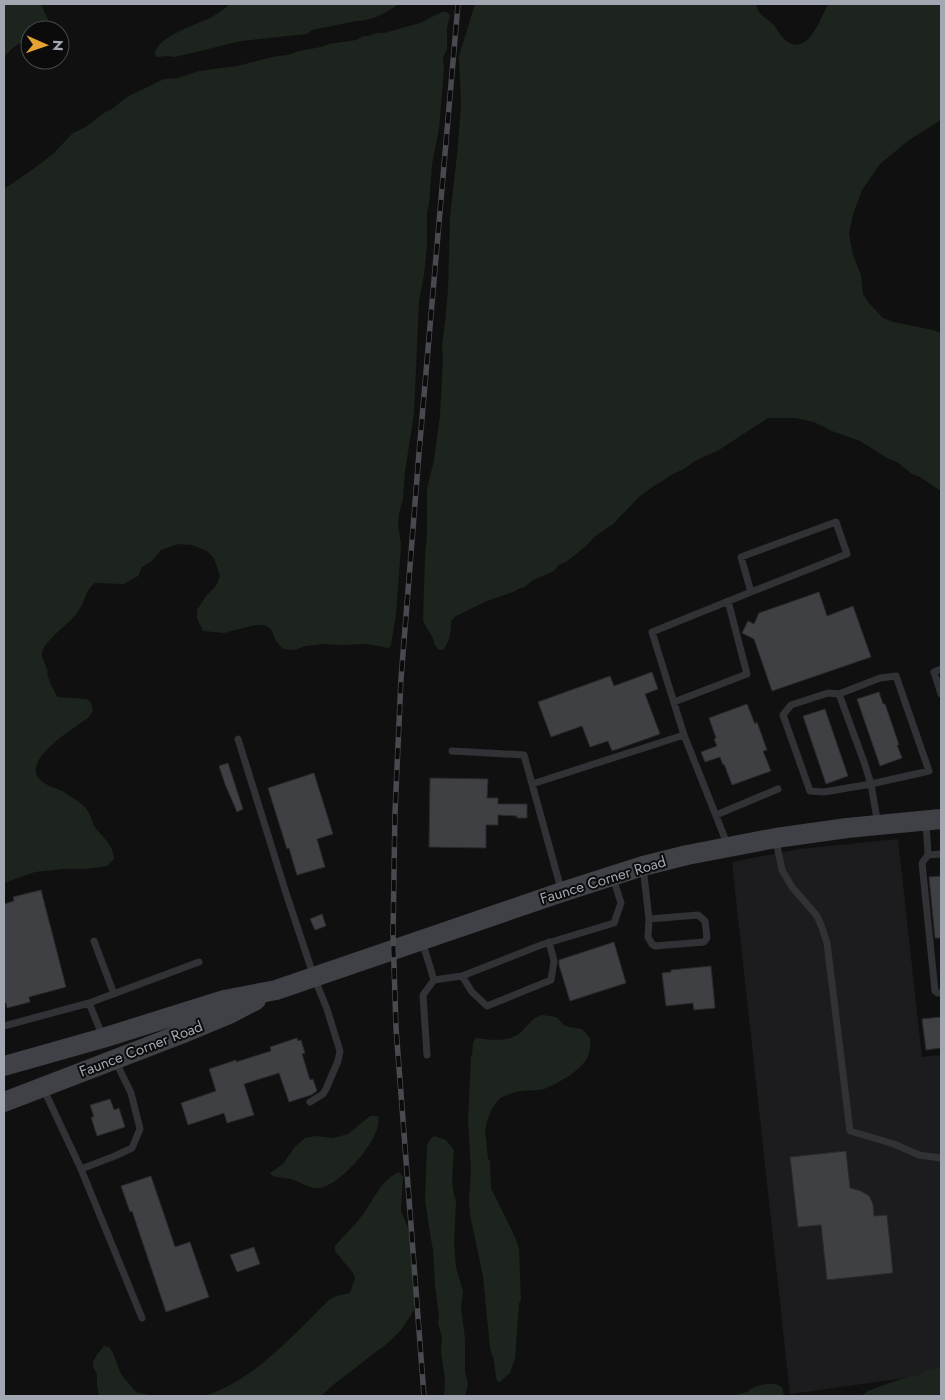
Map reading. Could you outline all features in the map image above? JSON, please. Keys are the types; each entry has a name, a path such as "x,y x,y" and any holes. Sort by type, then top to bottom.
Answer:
{"main road":[{"name":"Faunce Corner Road","path":"4,1066 103,1038 224,1000 276,990 643,866 728,846 819,831 934,820"},
{"name":"Faunce Corner Road","path":"4,1102 229,1014 276,990"},
{"path":"103,1038 114,1060"}],"lane":[{"path":"728,846 684,735 652,632 847,554 836,522 741,557 751,592"},
{"path":"674,702 747,674 728,601"},
{"path":"941,669 934,672 941,694"},
{"path":"896,676 929,771 871,784 824,792 810,791 783,715 791,705 828,693 839,694 880,678 896,676"},
{"path":"839,694 871,784 878,825"},
{"path":"532,784 684,735"},
{"path":"238,739 286,893 340,1051 326,1089 323,1094 310,1102"},
{"path":"452,751 524,755 562,892"},
{"path":"716,815 778,789"},
{"path":"934,820 928,854 922,863 938,992"},
{"path":"776,838 782,870 792,887 817,916 826,943 850,1131 894,1144 919,1155 941,1158"},
{"path":"928,854 941,854"},
{"path":"643,866 649,919 648,937 652,944 655,946 704,942 706,938 705,921 698,915 649,919"},
{"path":"427,1055 422,995 434,980 462,976 549,942 614,923 621,903 612,876"},
{"path":"94,941 114,994"},
{"path":"422,941 434,980"},
{"path":"462,976 472,992 487,1006 551,980 554,961 549,942"},
{"path":"4,1026 90,1003 199,962"},
{"path":"90,1003 103,1038"},
{"path":"81,1169 132,1148 140,1129 131,1093 114,1060"},
{"path":"43,1087 81,1169 142,1318"}],"shaded area":[{"path":"4,4 41,4 48,20 20,20 20,43 4,58"},
{"path":"230,4 399,4 368,20 312,30 307,34 241,41 175,57 157,57 155,55 161,43 168,38 211,17"},
{"path":"475,4 756,4 760,13 773,24 783,38 795,45 808,39 813,33 828,4 941,4 941,120 909,140 880,164 862,190 853,214 849,234 853,255 861,275 863,294 869,303 883,318 941,333 941,491 912,474 897,462 860,441 814,422 796,418 768,418 719,450 695,461 651,488 639,497 613,524 594,537 566,562 560,564 554,571 533,580 525,587 487,601 456,616 451,621 447,643 443,650 439,650 423,621 427,489 434,460 440,415 442,345 448,290 450,217 461,106 459,56"},
{"path":"442,12 447,12 450,16 447,28 447,49 443,58 444,69 439,129 432,164 427,213 427,247 419,301 414,413 403,499 399,513 400,561 396,614 391,645 389,648 367,644 325,644 305,646 295,650 283,649 276,641 271,629 265,625 255,625 224,633 203,631 197,618 197,610 206,596 216,586 220,576 214,558 207,551 192,545 178,544 161,550 152,561 142,567 138,576 124,584 95,583 89,589 77,613 51,638 43,649 42,654 48,677 58,697 87,699 91,703 93,711 88,718 50,747 36,766 37,775 44,783 62,791 84,806 89,812 95,827 110,847 114,859 107,866 35,872 4,883 4,189 53,154 73,133 86,127 127,97 164,79 178,78 199,71 237,66 329,44 356,40 364,36 384,33 420,23"},
{"path":"898,839 922,1057 941,1055 941,1373 790,1394 732,862 799,849"},
{"path":"542,1015 556,1017 564,1025 582,1029 590,1038 590,1046 586,1060 573,1073 561,1081 544,1089 521,1091 498,1100 492,1109 486,1125 485,1135 488,1159 490,1161 491,1188 519,1249 521,1299 515,1358 510,1373 498,1382 490,1348 483,1276 470,1215 471,1171 468,1121 471,1057 473,1043 476,1038 498,1040 515,1036 532,1020"},
{"path":"370,1116 378,1116 378,1125 368,1147 349,1169 329,1185 313,1188 291,1179 275,1177 270,1173 283,1164 294,1148 305,1138 315,1136 333,1138 348,1134"},
{"path":"434,1136 446,1140 454,1150 452,1182 456,1201 454,1244 456,1268 463,1291 461,1307 465,1339 465,1372 468,1384 465,1396 444,1396 445,1379 441,1352 442,1337 438,1323 433,1250 425,1199 427,1146"},
{"path":"399,1172 403,1177 401,1211 416,1255 417,1297 413,1312 401,1330 389,1342 321,1396 204,1396 223,1389 257,1368 330,1299 350,1293 355,1278 335,1251 335,1246 364,1213 383,1184"},
{"path":"104,1346 109,1347 112,1351 121,1374 136,1392 153,1396 99,1396 97,1374 93,1367 93,1362"},
{"path":"941,1367 941,1396 861,1396 881,1386"},
{"path":"776,1384 782,1387 784,1396 732,1396 747,1392 754,1387"}],"building":[{"path":"819,592 827,616 853,606 871,657 772,691 754,639 742,633 748,621 754,624 759,613"},
{"path":"652,672 658,689 645,694 660,734 612,751 608,741 590,747 582,726 551,737 538,702 610,676 614,686"},
{"path":"879,692 883,704 885,704 902,758 880,766 857,699"},
{"path":"747,704 755,724 757,722 767,750 763,751 771,771 732,785 720,757 705,762 701,752 717,746 709,718"},
{"path":"825,709 848,776 826,784 803,716"},
{"path":"228,763 243,809 237,812 219,766"},
{"path":"314,773 333,834 317,839 325,867 297,875 268,788"},
{"path":"430,778 488,779 487,798 498,798 498,804 527,804 527,818 498,815 498,825 486,825 486,848 429,847"},
{"path":"941,876 941,938 935,938 929,877"},
{"path":"41,890 66,987 29,997 30,1002 7,1008 6,1003 4,1003 4,904 14,901 13,897"},
{"path":"322,914 326,926 315,930 310,919"},
{"path":"614,942 626,983 570,1001 559,960"},
{"path":"711,966 715,1008 694,1010 693,1003 666,1006 662,973 671,972 671,970"},
{"path":"941,1017 941,1048 926,1050 922,1019"},
{"path":"297,1038 298,1041 301,1040 305,1053 302,1054 310,1080 313,1079 317,1091 311,1095 289,1102 279,1073 244,1084 254,1115 227,1123 224,1113 188,1125 181,1103 216,1091 209,1069 271,1051 270,1047"},
{"path":"110,1099 114,1110 119,1108 125,1127 97,1136 91,1117 94,1117 90,1105"},
{"path":"846,1151 850,1188 861,1191 869,1196 873,1204 874,1216 887,1215 893,1273 827,1280 821,1225 798,1227 790,1157"},
{"path":"151,1176 175,1247 190,1242 209,1297 166,1312 132,1211 130,1212 121,1186"},
{"path":"254,1247 260,1264 237,1272 230,1255"}],"railway":[{"path":"424,1396 396,1028 393,934 395,813 401,679 458,4"}]}
